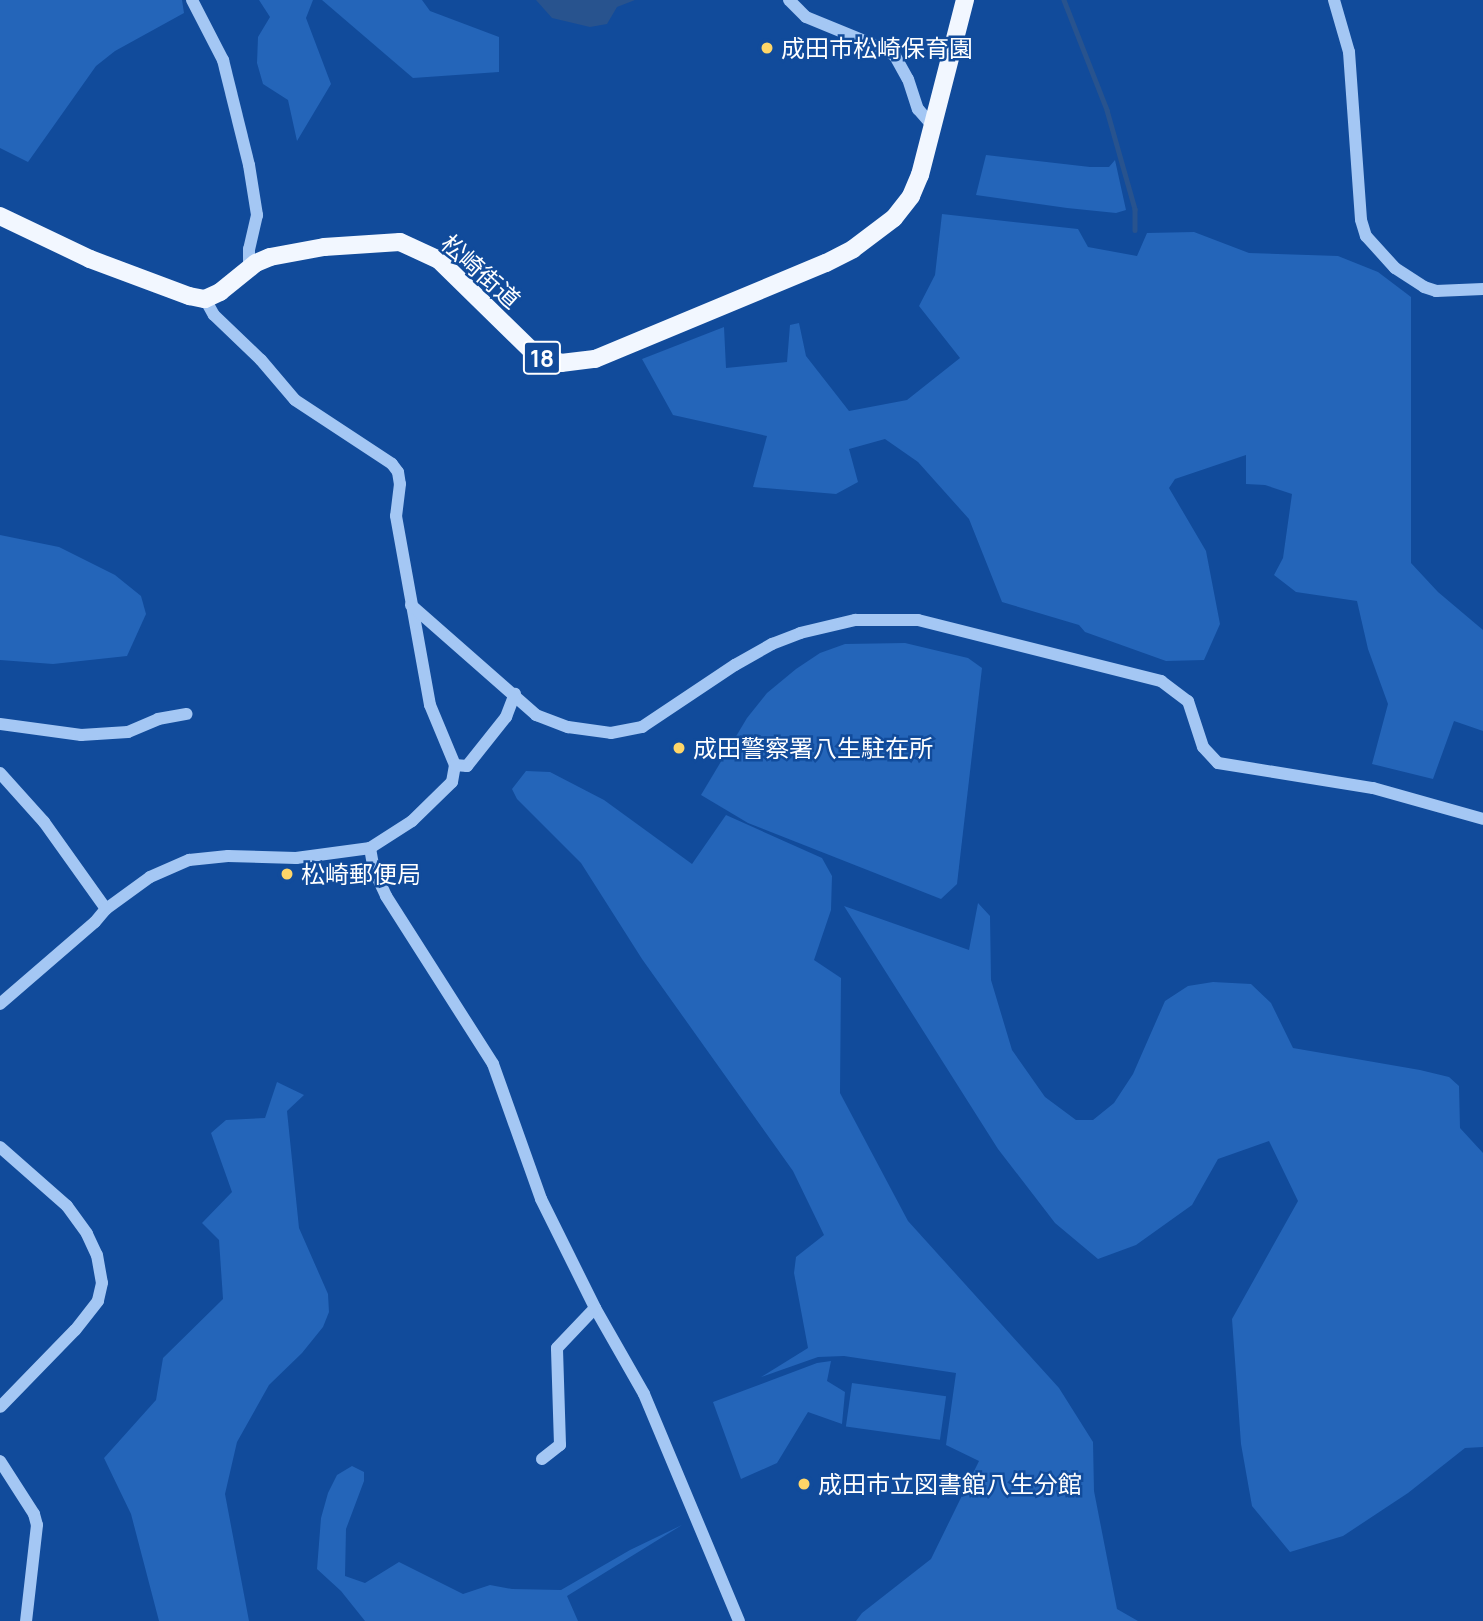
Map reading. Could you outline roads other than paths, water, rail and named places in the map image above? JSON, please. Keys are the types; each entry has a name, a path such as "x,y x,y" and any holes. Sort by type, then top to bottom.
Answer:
{"main road":[{"name":"松崎街道","path":"205,299 220,292 256,263 324,247 400,242 439,260 534,354 552,362 575,364 595,359 853,249 894,218 911,195 933,126 965,0"},
{"path":"1,220 101,264 189,296 205,299"}],"street":[{"path":"192,0 223,60 249,165 257,200 249,260 256,263"},
{"path":"789,0 806,18 884,49 895,57 908,79 918,109 933,126"},
{"path":"1334,0 1349,52 1361,220 1366,236 1395,268 1424,287 1436,291 1483,289"},
{"path":"0,1004 95,922 106,909 150,877 189,860 228,856 296,858 370,848 412,821 452,782 455,765 430,705 411,606 396,516 400,484 398,472 392,464 295,400 261,360 214,315 205,299"},
{"path":"411,606 536,715 548,722 597,733 625,731 658,718 736,665 781,640 855,620 918,620 1161,681 1188,701 1203,747 1218,763 1373,788 1483,819"},
{"path":"455,765 467,766 506,716 515,694"},
{"path":"0,724 81,735 128,732 158,719 187,713"},
{"path":"0,773 44,822 106,909"},
{"path":"370,848 374,870 386,896 493,1064 541,1199 595,1308 644,1394 738,1621"},
{"path":"0,1147 68,1206 97,1255 102,1283 97,1301 83,1320 0,1407"},
{"path":"542,1459 560,1445 557,1348 595,1308"},
{"path":"0,1461 34,1514 37,1525 26,1621"}],"waterway":[{"path":"1064,0 1107,110 1135,209 1135,230"}],"place":[{"name":"成田市松崎保育園","path":"767,48"},
{"name":"成田警察署八生駐在所","path":"679,748"},
{"name":"松崎郵便局","path":"287,874"},
{"name":"成田市立図書館八生分館","path":"804,1484"}]}
